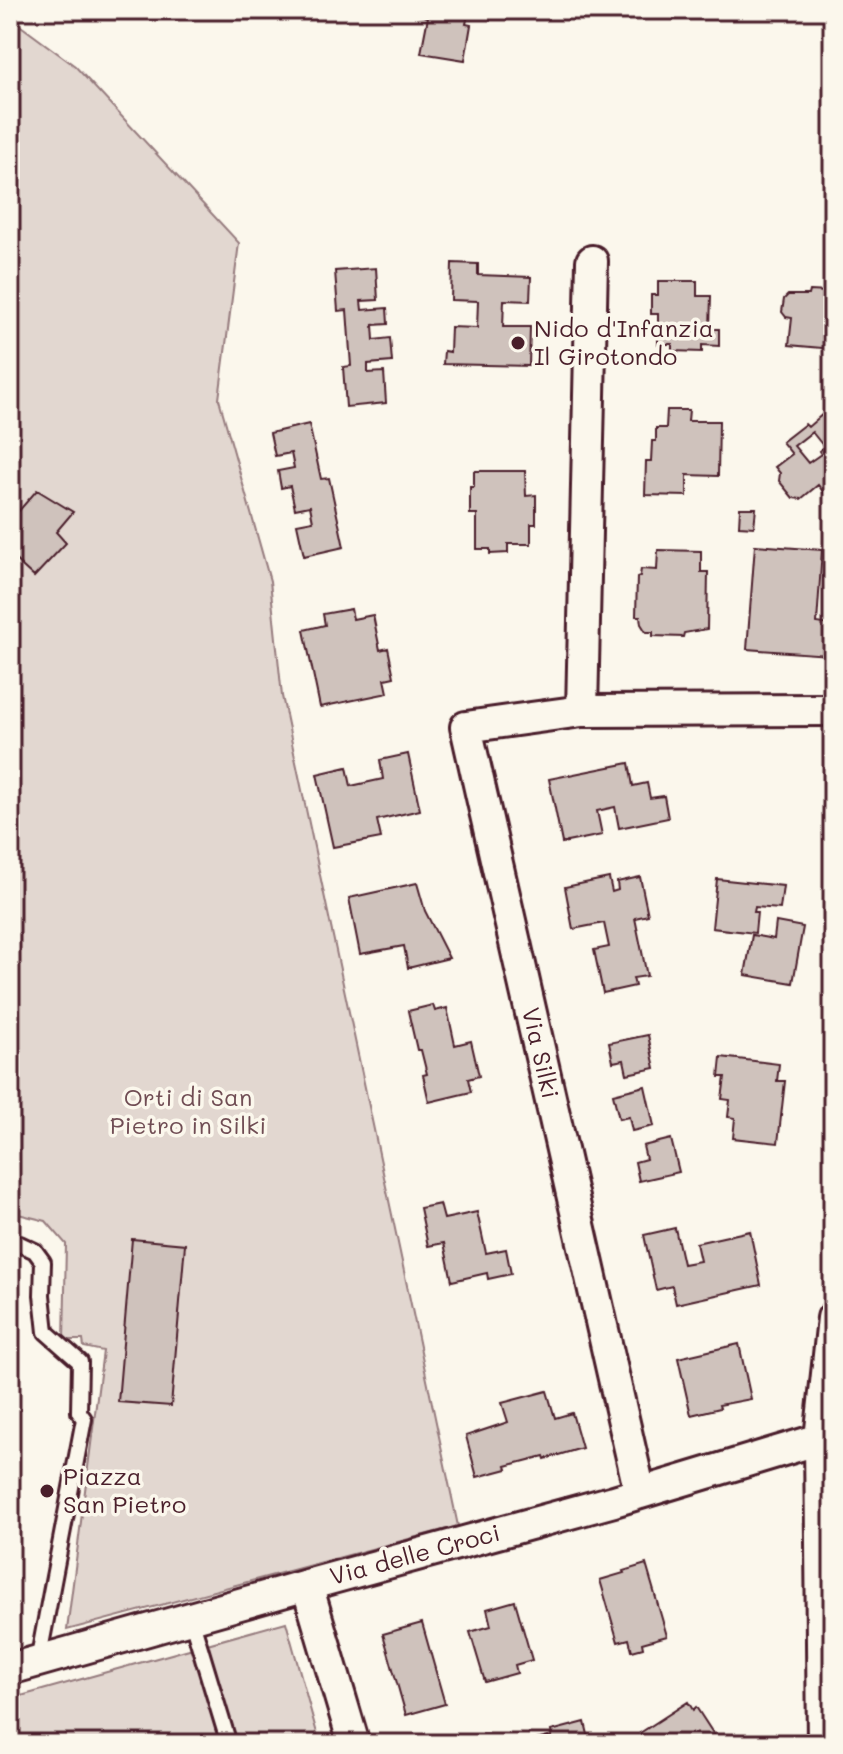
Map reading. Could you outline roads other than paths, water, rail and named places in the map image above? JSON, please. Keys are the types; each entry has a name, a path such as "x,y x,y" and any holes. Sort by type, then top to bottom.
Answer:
{"street":[{"path":"582,711 592,261"},
{"name":"Via Silki","path":"640,1493 466,727 582,711 833,710"},
{"path":"823,1744 820,1439 833,1318"},
{"name":"Via delle Croci","path":"24,1666 640,1493 820,1439"},
{"path":"307,1585 354,1744"}],"lane":[{"path":"10,1248 20,1244 35,1251 43,1262 42,1295 46,1332 80,1362 79,1412 84,1419 24,1666"},
{"path":"191,1618 229,1744"}],"place":[{"name":"Nido d'Infanzia Il Girotondo","path":"518,343"},
{"name":"Piazza San Pietro","path":"47,1491"}],"park label":[{"name":"Orti di San Pietro in Silki","path":"188,1112"}]}
